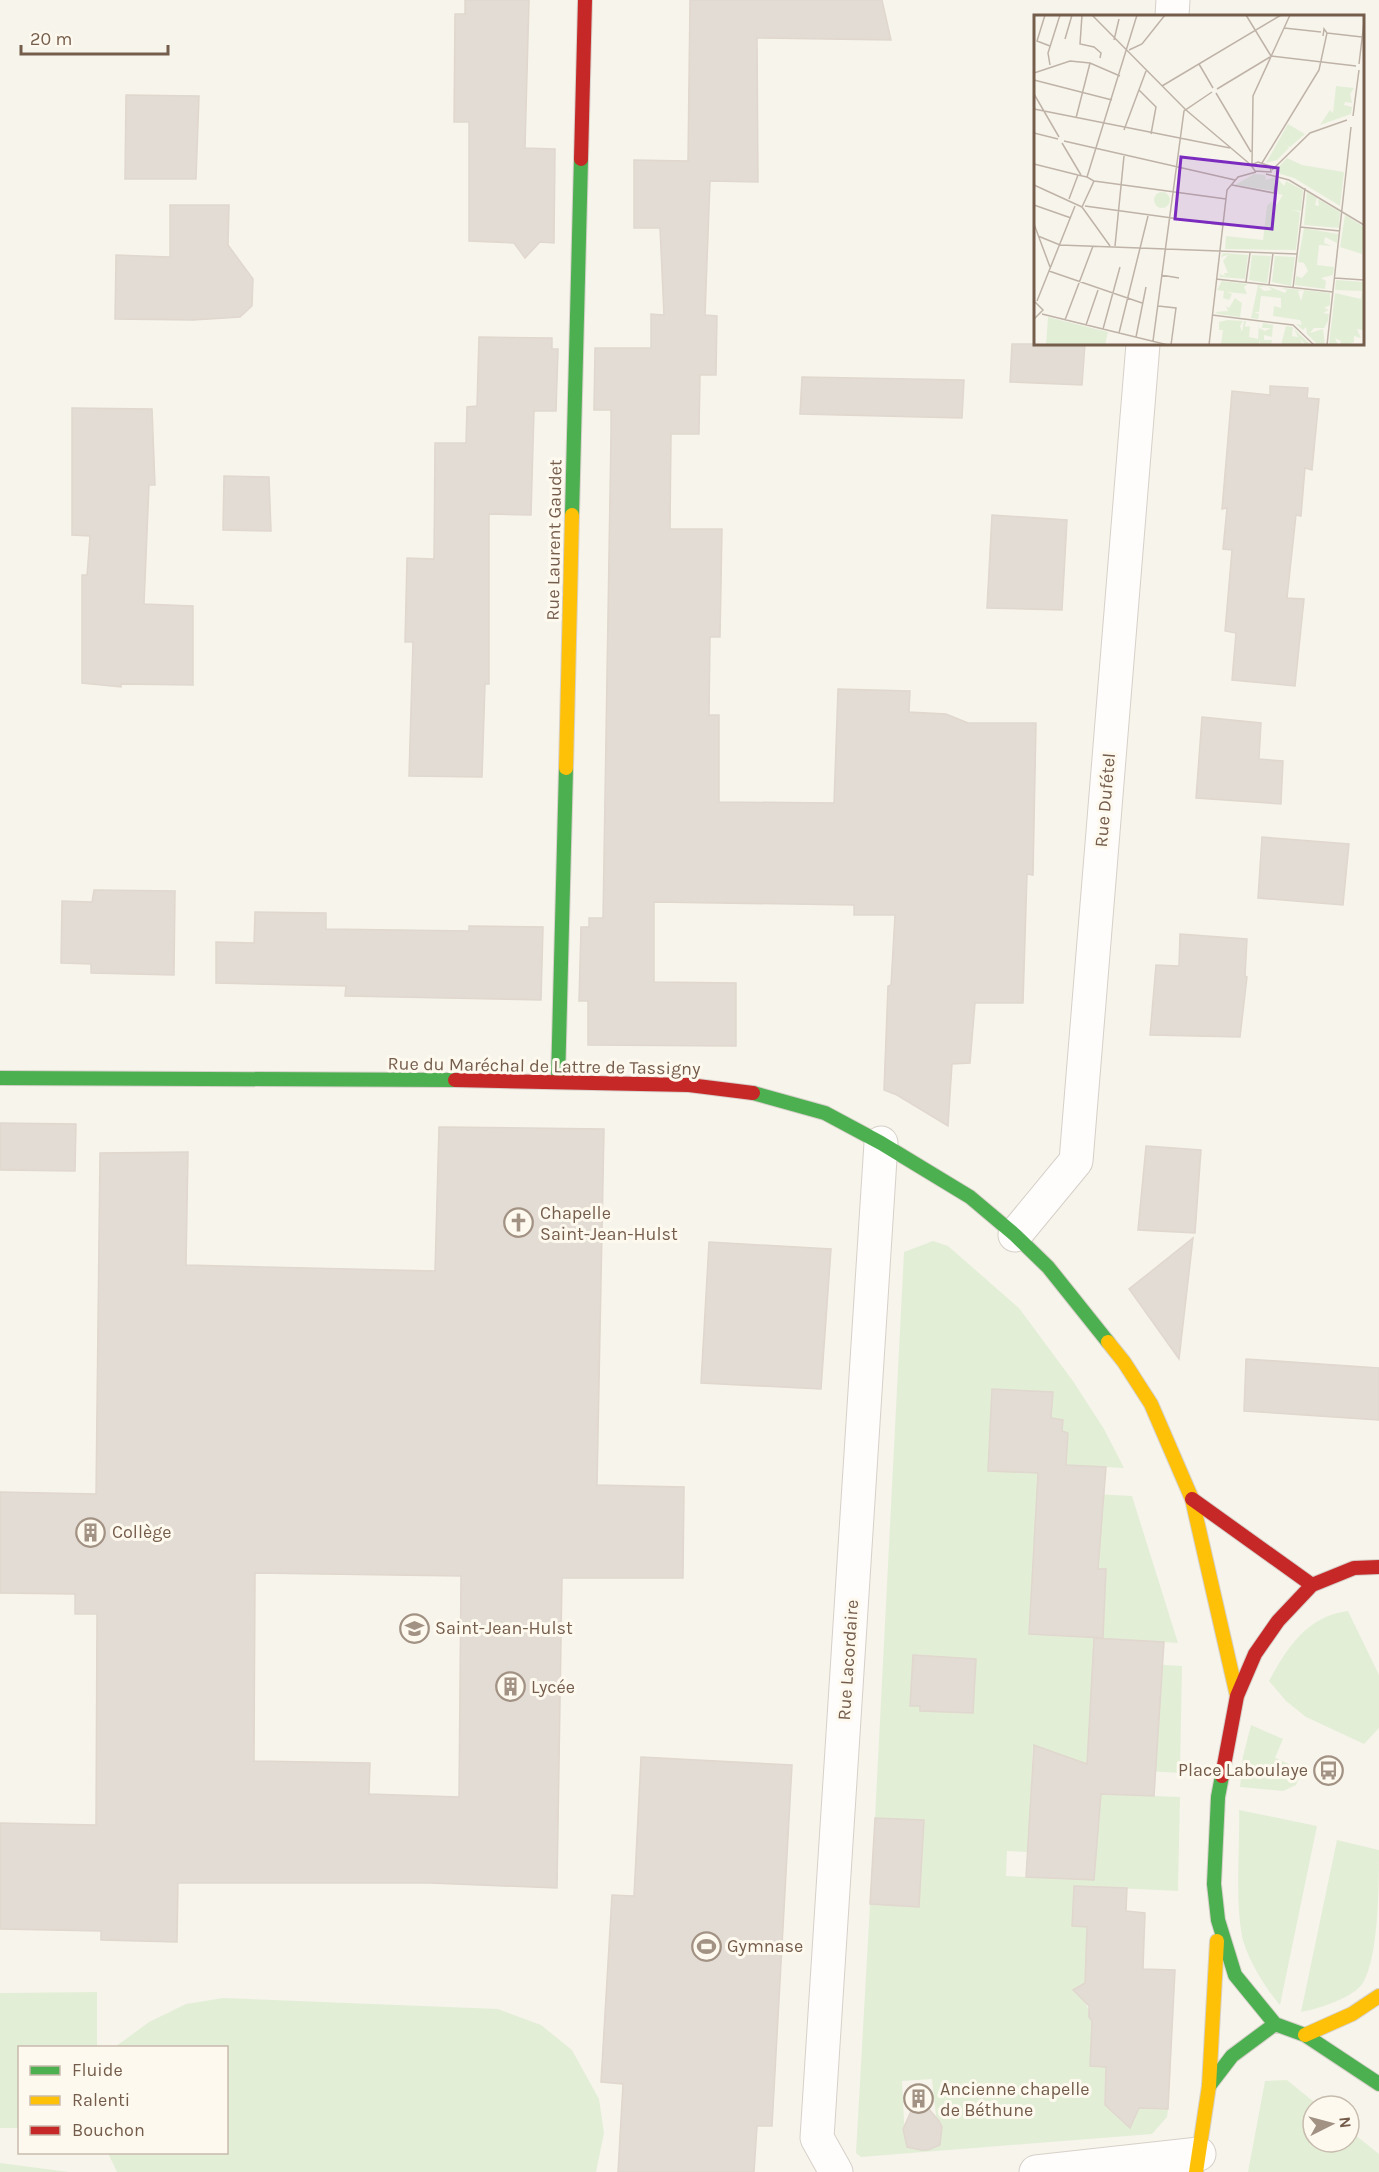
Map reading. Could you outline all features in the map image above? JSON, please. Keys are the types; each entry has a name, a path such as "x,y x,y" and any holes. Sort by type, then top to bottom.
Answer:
{"main road":[{"name":"Rue Laurent Gaudet","path":"558,1081 585,0"},
{"name":"Rue du Maréchal de Lattre de Tassigny","path":"0,1078 558,1081 689,1085 757,1094 825,1113 881,1143 970,1197 1048,1267 1124,1362 1151,1404 1192,1499 1237,1696"},
{"path":"1192,1499 1312,1585"},
{"path":"1198,2163 1209,2086 1218,1920 1214,1884 1218,1797 1237,1696 1255,1654 1278,1621 1312,1585 1354,1568 1379,1567"},
{"path":"1218,1920 1235,1975 1275,2024 1305,2035 1379,2084"},
{"path":"1305,2035 1352,2014 1379,1996"},
{"path":"1209,2086 1232,2056 1275,2024"}],"street":[{"path":"1172,15 1173,0"},
{"name":"Rue Dufétel","path":"1015,1235 1076,1161 1143,345"},
{"name":"Rue Lacordaire","path":"836,2172 817,2138 881,1143"},
{"path":"1036,2172 1198,2163"}],"green space":[{"path":"933,1241 948,1246 1019,1308 1073,1381 1104,1429 1124,1468 1084,1466 1077,1493 1132,1496 1178,1643 1134,1640 1133,1663 1182,1666 1180,1773 1128,1770 1126,1795 1180,1797 1178,1891 1074,1886 1072,1925 1087,1927 1094,1956 1081,1998 1092,2021 1091,2066 1106,2067 1105,2106 1114,2108 1114,2114 1117,2116 1134,2118 1137,2108 1168,2109 1167,2117 1152,2134 861,2157 856,2153 870,1904 919,1907 924,1820 875,1818 904,1252","holes":["1034,1542 1100,1546 1098,1569 1106,1570 1102,1638 1029,1633","1033,1747 1043,1748 1050,1755 1027,1877 1006,1876 1007,1851 1028,1852","932,2079 936,2116 942,2132 938,2143 929,2148 920,2150 912,2148 905,2140 902,2081"]},
{"path":"1348,1611 1379,1675 1379,1728 1364,1744 1306,1717 1286,1701 1269,1681 1291,1646 1310,1627 1321,1619"},
{"path":"1251,1725 1283,1739 1275,1758 1303,1770 1296,1785 1283,1791 1240,1787 1243,1756"},
{"path":"1239,1810 1317,1826 1280,2005 1257,1972 1242,1936 1238,1890"},
{"path":"1337,1840 1379,1850 1377,1919 1372,1955 1363,1983 1358,1988 1335,2002 1301,2012"},
{"path":"97,1992 97,2046 18,2046 18,2128 0,2128 0,1993"},
{"path":"223,1998 498,2009 541,2025 572,2050 599,2099 604,2133 596,2172 117,2172 108,2154 228,2154 228,2046 116,2046 149,2022 186,2004"},
{"path":"1287,2080 1304,2094 1301,2094 1301,2154 1361,2154 1361,2140 1379,2154 1379,2172 1248,2172 1265,2081"},
{"path":"0,2163 69,2172 0,2172"}],"building":[{"path":"465,0 529,0 525,148 555,149 554,243 540,242 525,258 514,243 469,241 469,122 454,122 455,14 465,14"},
{"path":"690,0 882,0 891,40 757,38 758,182 710,181 705,315 717,316 716,375 700,375 699,434 671,434 670,529 722,529 720,637 710,637 709,715 719,715 719,802 834,803 838,689 910,691 909,712 946,714 968,723 1036,723 1033,875 1027,874 1023,1003 975,1003 970,1063 952,1064 948,1126 897,1095 884,1090 888,986 891,985 895,915 854,915 854,905 654,902 654,982 736,983 736,1046 588,1045 588,1001 579,1001 581,927 589,927 589,918 603,918 611,434 611,410 594,410 595,348 651,348 651,314 664,315 660,228 634,228 634,160 688,161"},
{"path":"126,95 199,96 196,179 125,179"},
{"path":"170,205 229,205 228,245 253,279 252,306 240,317 193,320 115,319 116,255 170,257"},
{"path":"479,337 552,338 552,349 558,349 556,411 534,411 531,515 489,514 489,684 485,684 482,777 409,776 413,642 405,642 407,558 434,559 435,443 466,443 467,407 477,406"},
{"path":"1012,344 1085,345 1082,385 1010,382"},
{"path":"802,377 964,380 962,418 800,414"},
{"path":"1270,386 1308,388 1307,398 1319,399 1312,470 1305,468 1301,516 1296,515 1287,598 1304,599 1295,686 1232,680 1236,633 1225,631 1232,550 1223,549 1227,508 1222,509 1232,391 1270,395"},
{"path":"72,408 152,409 155,485 149,485 144,604 193,606 193,685 121,684 121,687 82,683 82,575 87,575 90,536 72,535"},
{"path":"224,476 269,477 271,531 223,530"},
{"path":"992,515 1067,520 1062,610 987,608"},
{"path":"1202,717 1261,723 1259,759 1283,761 1281,804 1196,798"},
{"path":"1262,837 1349,844 1343,905 1258,898"},
{"path":"94,890 175,891 174,975 91,973 91,964 61,963 62,901 92,902"},
{"path":"255,912 326,913 326,929 469,931 469,926 543,927 541,1000 345,996 346,986 216,983 216,942 254,943"},
{"path":"1180,934 1247,939 1245,976 1247,977 1240,1037 1150,1035 1156,965 1179,966"},
{"path":"0,1123 76,1124 75,1171 0,1170"},
{"path":"439,1127 604,1129 597,1485 684,1487 683,1578 562,1578 557,1888 430,1883 178,1883 177,1942 101,1940 101,1931 0,1929 0,1823 96,1825 97,1614 75,1614 75,1594 0,1593 0,1492 96,1494 100,1153 188,1152 186,1265 435,1271","holes":["255,1573 461,1576 459,1797 369,1794 370,1763 254,1761"]},
{"path":"1146,1146 1201,1150 1195,1233 1138,1230"},
{"path":"1193,1238 1179,1359 1129,1289"},
{"path":"709,1242 831,1249 821,1389 701,1383"},
{"path":"1246,1359 1379,1368 1379,1420 1244,1411"},
{"path":"992,1389 1053,1392 1051,1418 1063,1420 1062,1431 1068,1433 1066,1465 1106,1467 1098,1569 1106,1569 1103,1638 1029,1634 1038,1473 988,1471"},
{"path":"1094,1638 1164,1642 1154,1796 1101,1794 1094,1880 1026,1877 1034,1745 1087,1764"},
{"path":"913,1655 976,1659 973,1713 920,1711 920,1706 910,1706"},
{"name":"Gymnase","path":"641,1757 792,1765 772,2126 757,2126 754,2172 618,2172 623,2084 601,2082 612,1895 634,1896"},
{"path":"875,1818 924,1820 919,1907 870,1904"},
{"path":"1074,1886 1127,1888 1126,1911 1145,1913 1143,1969 1175,1970 1168,2109 1139,2108 1130,2128 1105,2105 1106,2067 1090,2066 1092,2021 1089,2017 1089,2006 1073,1990 1085,1983 1087,1927 1072,1926"},
{"name":"Ancienne chapelle de Béthune","path":"918,2096 942,2127 940,2145 928,2150 907,2147 903,2129"}],"traffic: fast":[{"path":"572,515 581,159"},
{"path":"558,1081 566,768"},
{"path":"0,1078 455,1080"},
{"path":"753,1093 825,1113 881,1143 970,1197 1048,1267 1108,1342"},
{"path":"1222,1776 1218,1797 1214,1884 1218,1920 1235,1975 1275,2024 1305,2035 1379,2084"},
{"path":"1209,2086 1232,2056 1275,2024"}],"traffic: slow":[{"path":"566,768 572,515"},
{"path":"1108,1342 1151,1404 1192,1499 1237,1696"},
{"path":"1196,2172 1209,2086 1217,1941"},
{"path":"1305,2035 1352,2014 1379,1996"}],"traffic: jam":[{"path":"581,159 585,0"},
{"path":"455,1080 689,1085 753,1093"},
{"path":"1192,1499 1312,1585"},
{"path":"1222,1776 1237,1696 1255,1654 1278,1621 1312,1585 1354,1568 1379,1567"}],"place":[{"name":"Chapelle Saint-Jean-Hulst","path":"519,1223"},
{"name":"Collège","path":"91,1532"},
{"name":"Saint-Jean-Hulst","path":"414,1628"},
{"name":"Lycée","path":"510,1687"},
{"name":"Place Laboulaye","path":"1329,1770"},
{"name":"Gymnase","path":"706,1946"},
{"name":"Ancienne chapelle de Béthune","path":"919,2099"}]}
